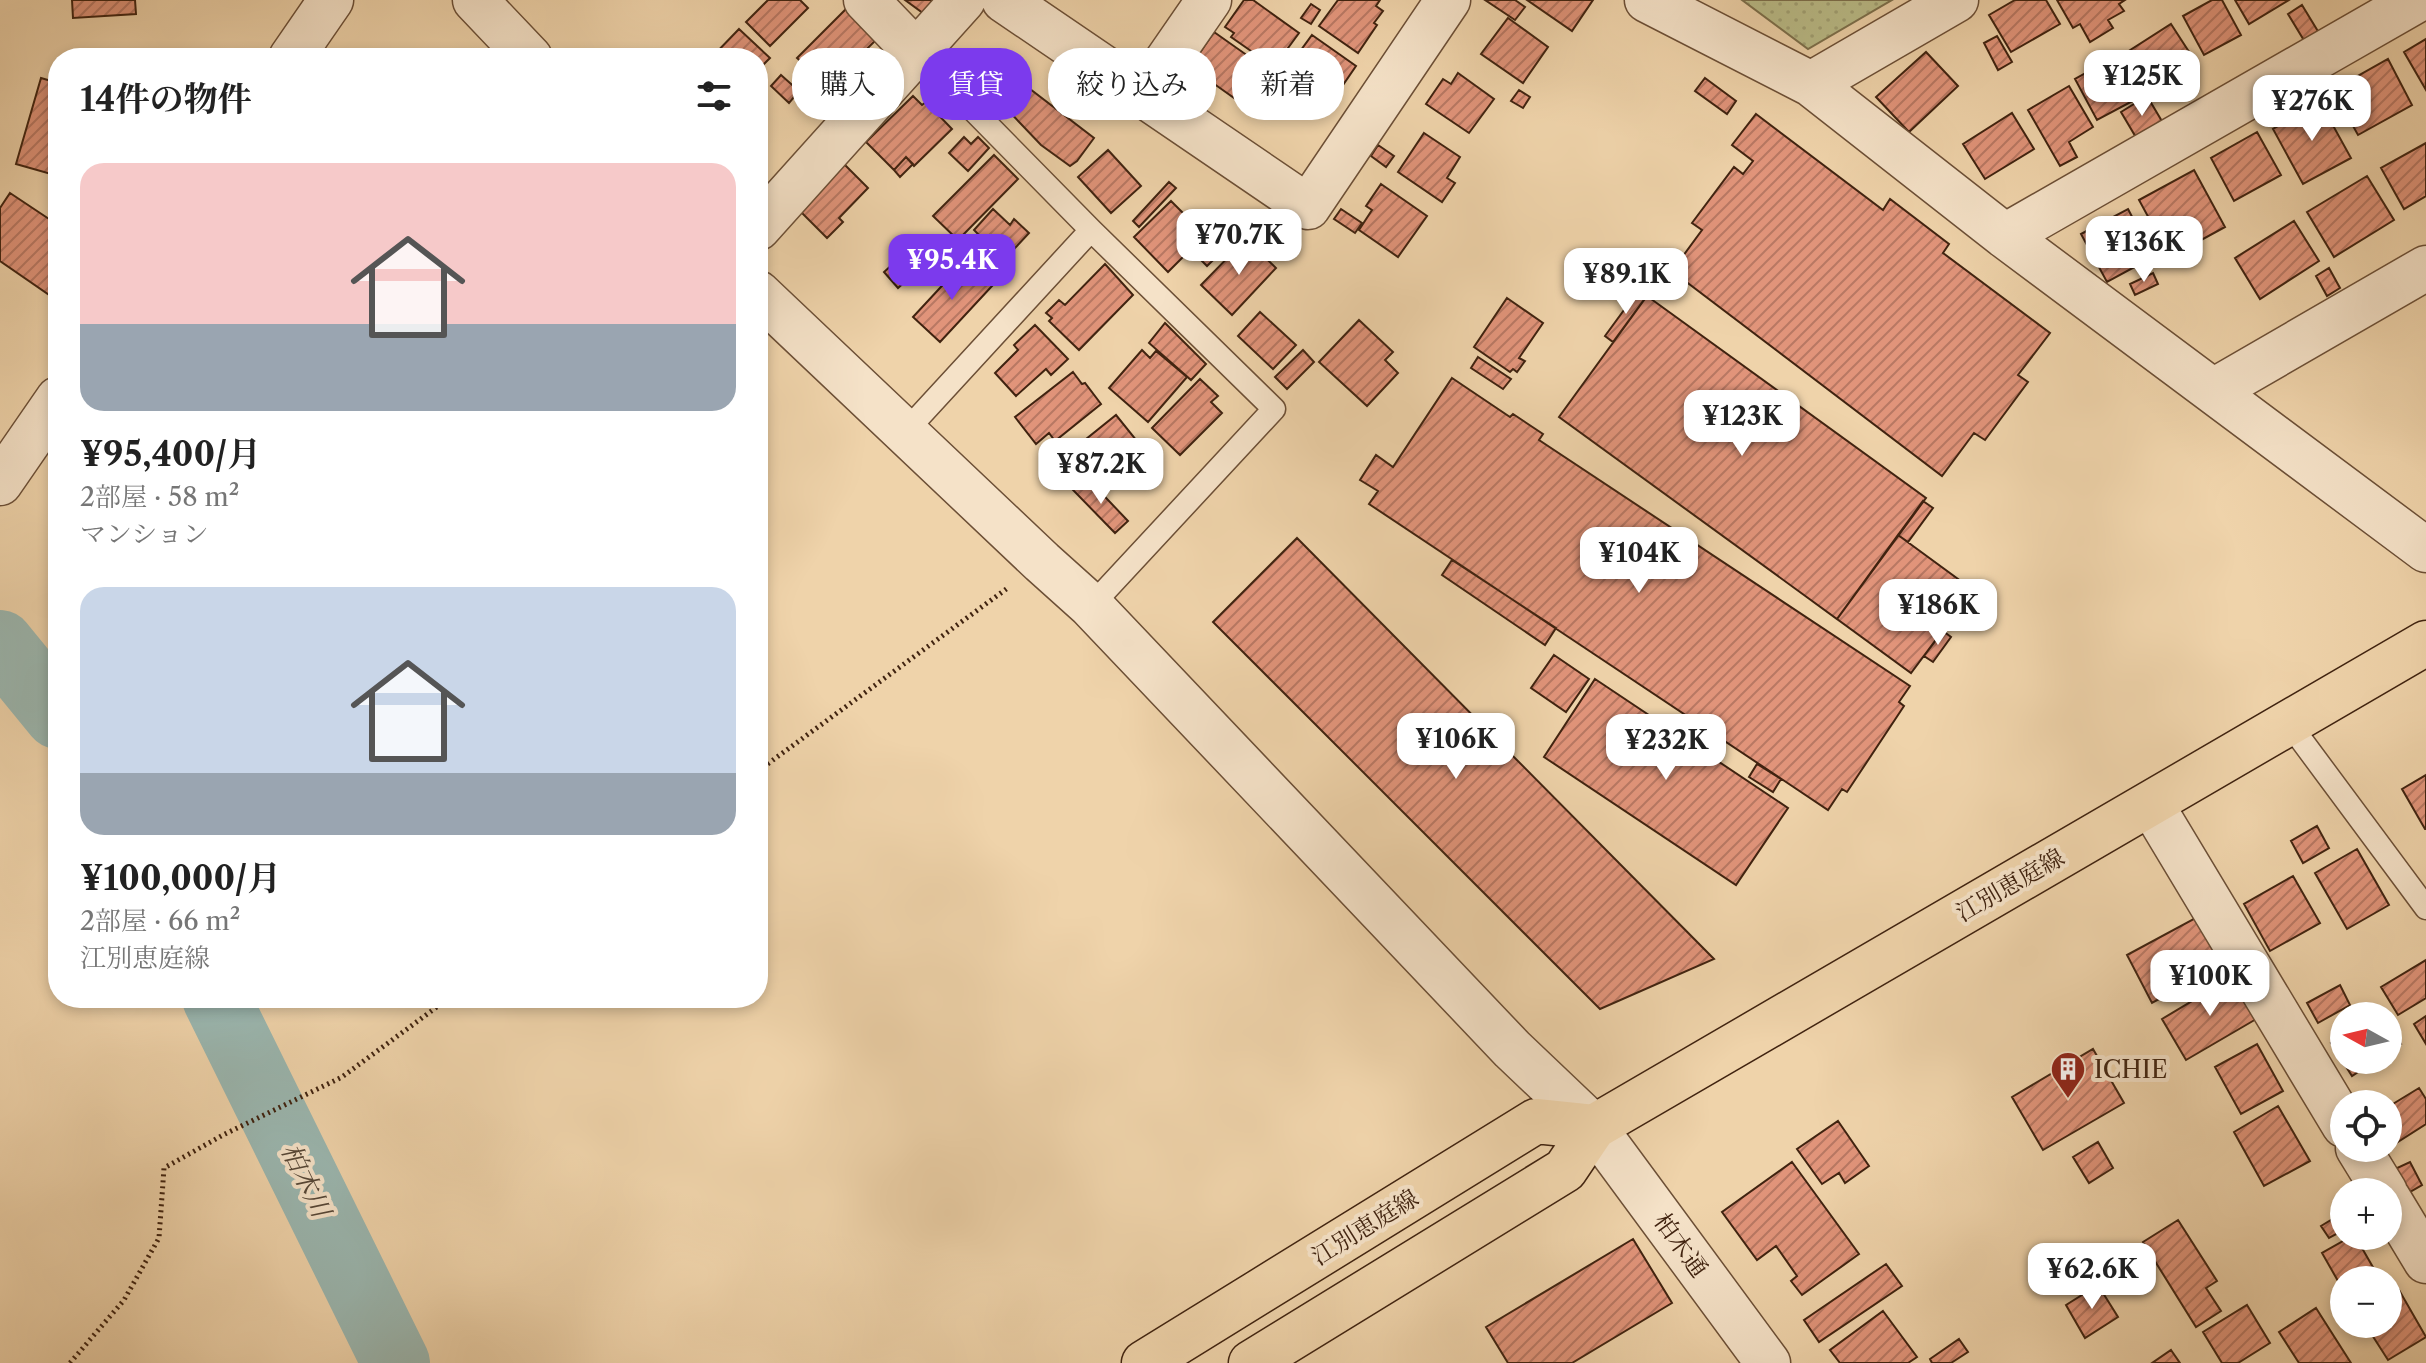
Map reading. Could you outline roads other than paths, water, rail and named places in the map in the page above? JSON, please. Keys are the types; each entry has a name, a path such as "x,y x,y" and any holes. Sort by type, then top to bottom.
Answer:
{"main road":[{"name":"江別恵庭線","path":"1277,1357 1565,1170 1594,1127 2426,643"},
{"name":"江別恵庭線","path":"1144,1363 1536,1121 1594,1127"}],"street":[{"path":"298,48 331,0"},
{"path":"475,0 521,48"},
{"path":"866,0 917,53"},
{"path":"768,217 963,0"},
{"path":"1004,0 1075,48"},
{"path":"1176,48 1209,0"},
{"path":"1182,120 1308,207 1448,0"},
{"path":"1647,0 1811,84 2005,236 2426,550"},
{"path":"1811,84 1956,0"},
{"path":"2005,236 2417,0"},
{"path":"2215,390 2426,268"},
{"name":"柏木通","path":"768,302 1091,606 1512,1049 1594,1127 1768,1363"},
{"path":"0,483 48,413"},
{"path":"2151,804 2330,1102"},
{"path":"2402,1221 2426,1261"}],"lane":[{"path":"917,53 1091,230 1274,409 1091,606"},
{"path":"906,431 1091,230"},
{"path":"2288,722 2426,908"}],"waterway":[{"name":"柏木川","path":"0,644 48,703"},
{"name":"柏木川","path":"221,1008 396,1363"}],"place":[{"name":"ICHIE","path":"2068,1100"}]}
